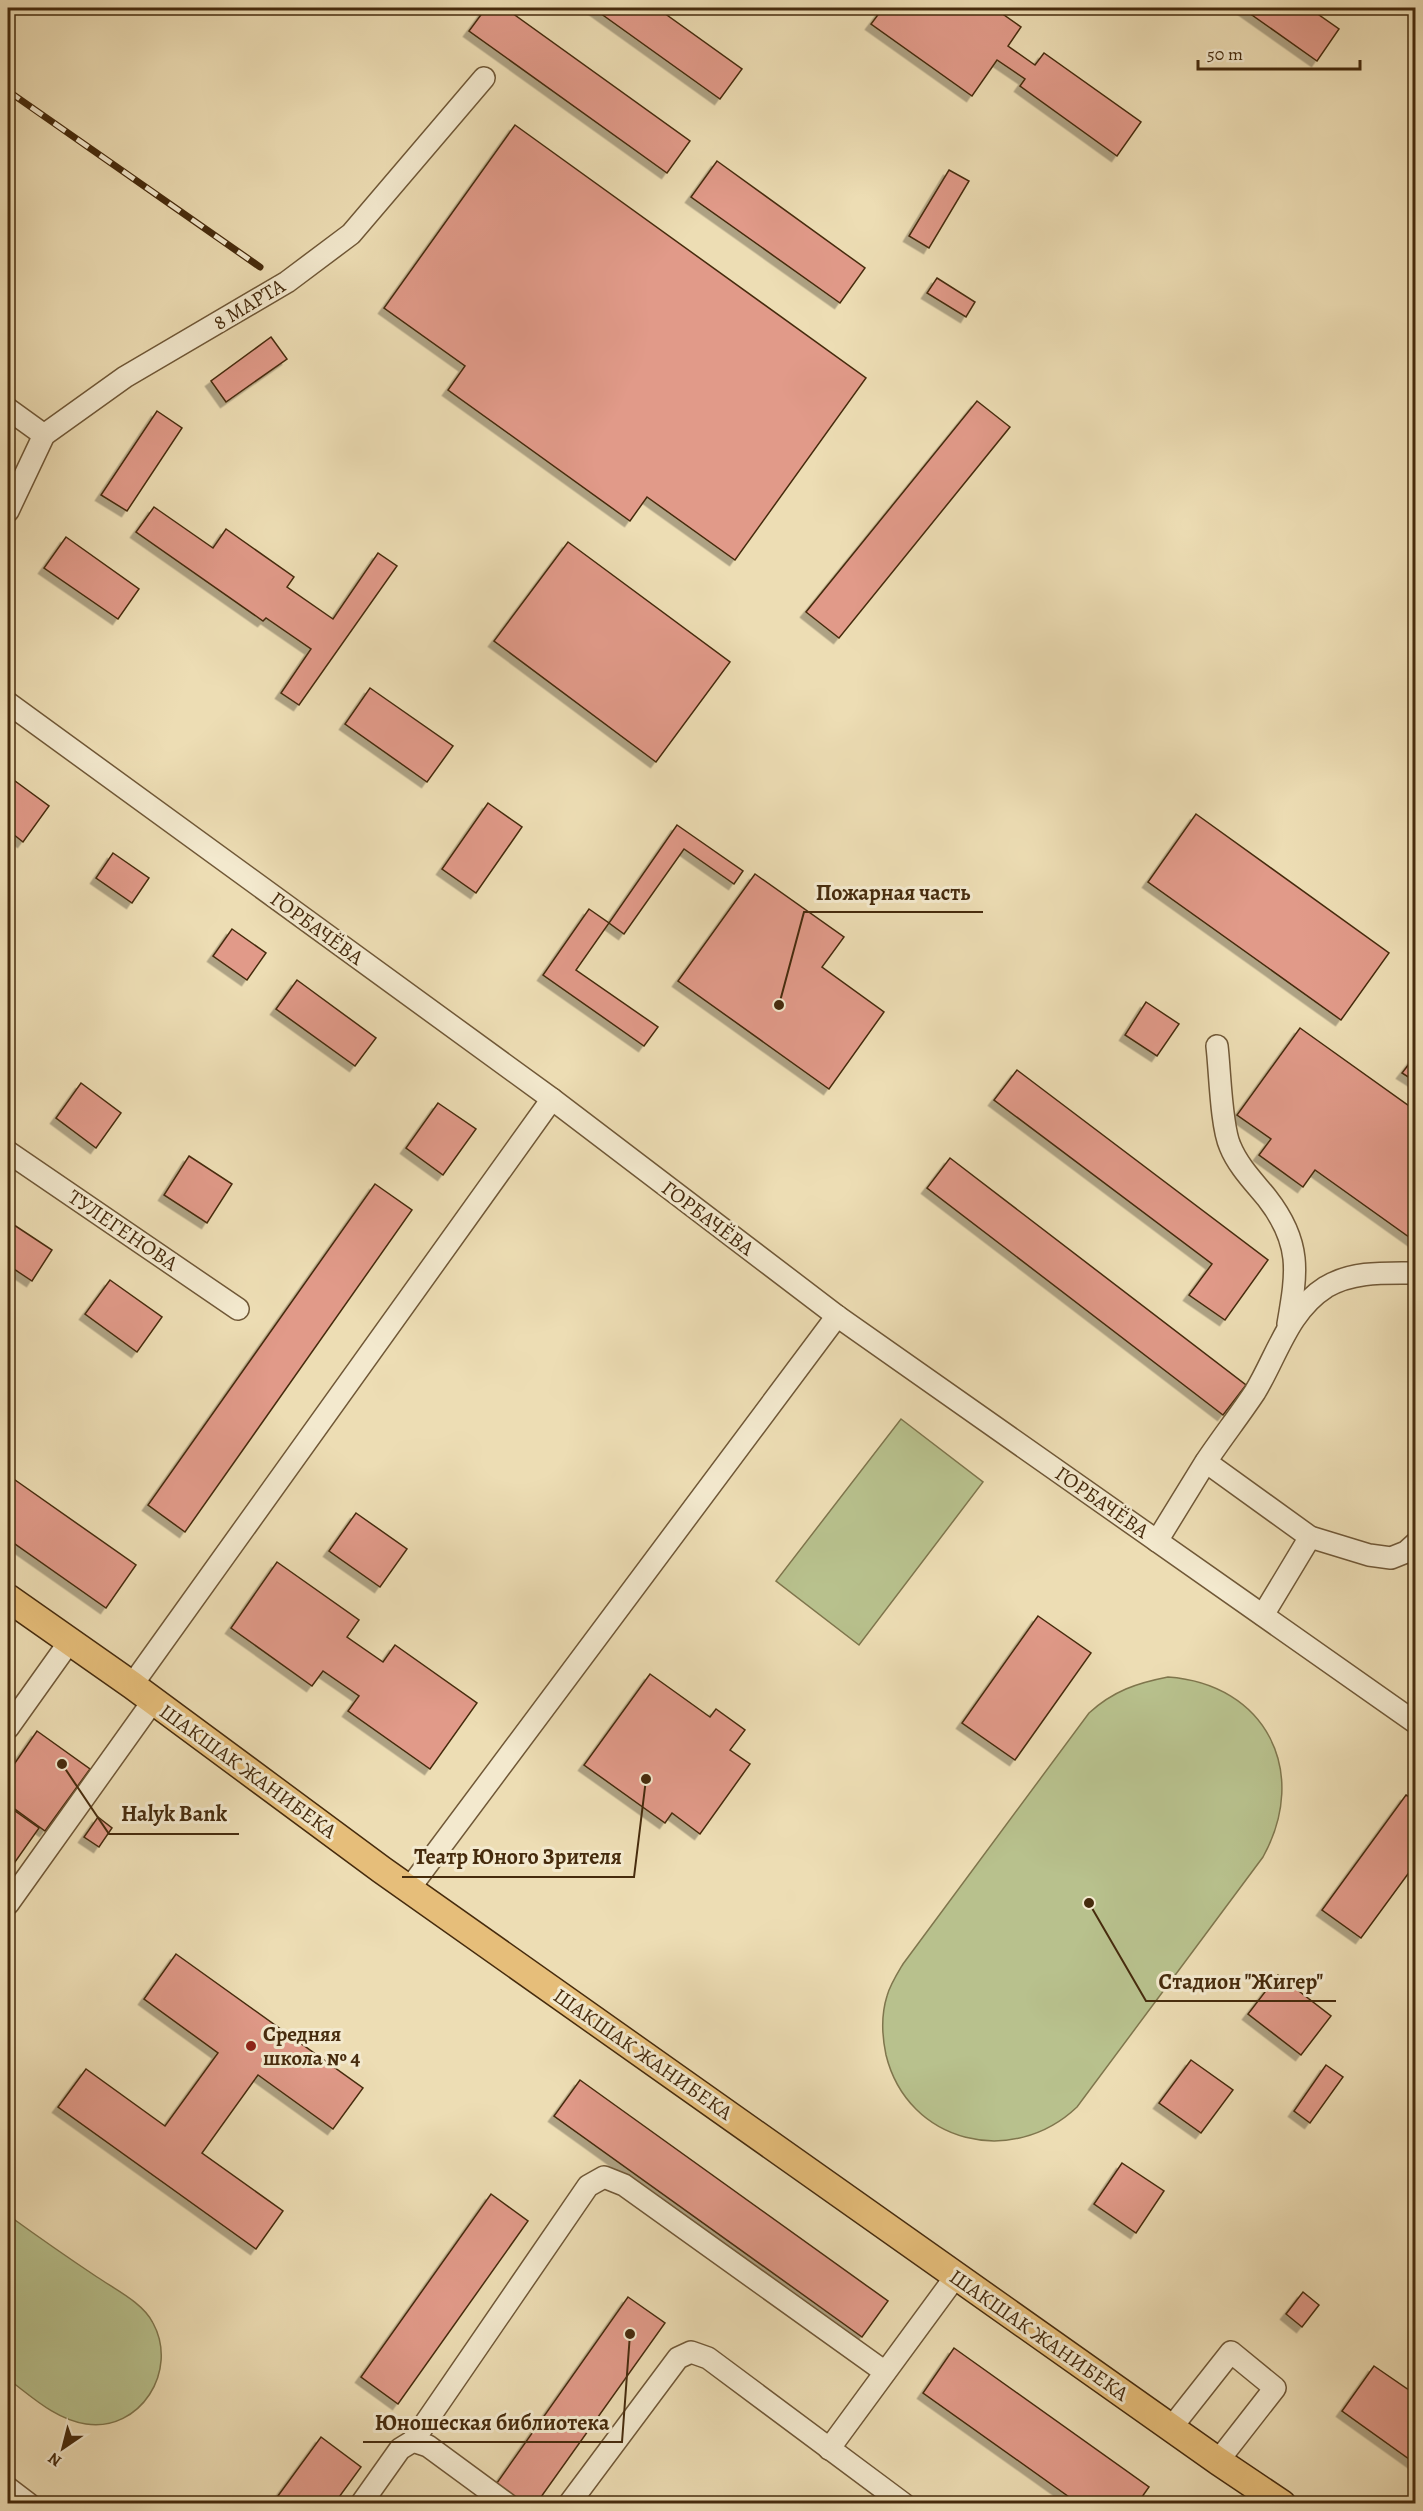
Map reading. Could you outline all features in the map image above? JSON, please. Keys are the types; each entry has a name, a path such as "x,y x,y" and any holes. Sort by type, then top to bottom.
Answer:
{"main road":[{"name":"ШАКШАК ЖАНИБЕКА","path":"8,1598 143,1693 409,1889 1282,2504"}],"street":[{"name":"8 МАРТА","path":"8,511 44,435 125,376 287,282 351,234 484,78"},
{"path":"8,409 44,435"},
{"name":"ГОРБАЧЁВА","path":"8,703 552,1099 837,1316 1416,1723"},
{"path":"1216,1046 1229,1144 1243,1168 1269,1202 1286,1231 1295,1256 1295,1284 1287,1330"},
{"path":"8,1904 143,1693 552,1099"},
{"name":"ТУЛЕГЕНОВА","path":"8,1152 238,1309"},
{"path":"1157,1541 1206,1462 1258,1386 1287,1330 1302,1309 1326,1287 1347,1278 1375,1272 1416,1274"},
{"path":"409,1889 837,1316"},
{"path":"1206,1462 1310,1537 1370,1555 1390,1558 1406,1552 1416,1543"},
{"path":"1263,1615 1310,1537"},
{"path":"8,1728 70,1641"},
{"path":"361,2504 400,2449 413,2441 588,2186 604,2177 624,2185 885,2372"},
{"path":"829,2449 956,2276"},
{"path":"569,2504 678,2358 691,2352 708,2358 904,2504"},
{"path":"1171,2427 1231,2352 1275,2388 1218,2461"},
{"path":"413,2441 428,2446 507,2504"},
{"path":"8,2488 28,2504"}],"green space":[{"path":"901,1419 983,1482 859,1645 776,1581"},
{"path":"1168,1677 1202,1683 1231,1696 1254,1715 1270,1738 1279,1765 1282,1794 1276,1825 1263,1857 1077,2107 1051,2126 1023,2137 994,2141 966,2137 939,2127 916,2109 898,2085 886,2055 883,2018 885,2003 892,1984 903,1964 1089,1713 1107,1699 1126,1689"},
{"path":"8,2215 128,2297 143,2309 153,2323 160,2341 161,2360 157,2378 150,2394 138,2408 123,2418 105,2424 75,2422 44,2406 8,2379"}],"building":[{"path":"486,8 505,8 690,141 667,173 469,31"},
{"path":"593,8 657,8 742,69 720,99"},
{"path":"883,8 994,8 1021,27 1008,46 1035,65 1044,53 1141,122 1117,156 1020,86 1025,79 997,60 972,96 871,24"},
{"path":"1242,8 1309,8 1339,29 1317,61"},
{"path":"515,125 866,378 735,560 647,497 630,521 448,390 465,366 384,308"},
{"path":"717,161 865,268 840,303 691,197"},
{"path":"949,170 969,181 929,248 909,236"},
{"path":"937,278 975,302 966,317 927,293"},
{"path":"271,337 287,359 226,402 211,381"},
{"path":"977,401 1010,427 839,638 806,612"},
{"path":"157,411 182,428 127,511 101,495"},
{"path":"154,507 213,548 226,529 294,577 287,587 333,619 378,553 397,566 299,705 281,693 311,649 266,618 263,621 136,532"},
{"path":"66,537 139,589 118,619 44,568"},
{"path":"568,542 730,662 656,762 494,641"},
{"path":"370,688 453,746 427,782 345,724"},
{"path":"11,778 49,806 23,842 8,830 8,783"},
{"path":"488,803 522,827 476,893 442,869"},
{"path":"1196,814 1389,953 1341,1020 1148,882"},
{"path":"677,825 743,871 734,884 684,849 624,934 609,923"},
{"path":"113,853 149,878 132,903 96,878"},
{"path":"755,874 844,937 822,967 884,1012 829,1089 678,981"},
{"path":"589,909 609,923 576,970 658,1027 644,1046 543,975"},
{"path":"232,929 266,953 247,980 213,956"},
{"path":"297,980 376,1038 355,1066 276,1009"},
{"path":"1146,1002 1179,1024 1157,1056 1125,1035"},
{"path":"1300,1028 1416,1111 1416,1242 1315,1170 1303,1187 1259,1155 1271,1139 1237,1115"},
{"path":"1416,1055 1416,1082 1402,1073"},
{"path":"1017,1070 1268,1260 1225,1320 1189,1295 1212,1264 994,1100"},
{"path":"81,1083 121,1113 96,1148 56,1118"},
{"path":"438,1103 476,1129 443,1175 406,1148"},
{"path":"189,1156 232,1184 207,1223 164,1195"},
{"path":"950,1158 1246,1385 1223,1415 927,1188"},
{"path":"375,1184 412,1210 185,1532 148,1505"},
{"path":"8,1221 52,1250 32,1281 8,1265"},
{"path":"110,1280 162,1317 137,1352 85,1314"},
{"path":"8,1475 136,1565 106,1608 8,1539"},
{"path":"356,1513 407,1549 380,1587 329,1551"},
{"path":"277,1562 359,1620 347,1637 383,1662 395,1645 477,1703 430,1769 348,1711 359,1696 323,1671 312,1686 231,1628"},
{"path":"1038,1616 1091,1653 1015,1760 962,1723"},
{"path":"650,1674 710,1717 716,1709 745,1730 730,1750 750,1764 700,1834 672,1813 665,1823 584,1765"},
{"path":"37,1731 90,1769 45,1831 8,1804 8,1773"},
{"path":"1406,1795 1416,1801 1416,1863 1361,1938 1322,1910"},
{"path":"8,1806 39,1828 8,1872"},
{"path":"98,1817 112,1828 99,1847 84,1837"},
{"path":"176,1954 363,2088 333,2129 258,2075 202,2153 283,2211 256,2249 58,2107 86,2069 165,2126 218,2053 144,1999"},
{"path":"1278,1975 1331,2016 1301,2055 1248,2014"},
{"path":"1191,2060 1233,2090 1201,2133 1159,2103"},
{"path":"1326,2065 1343,2077 1310,2123 1294,2111"},
{"path":"580,2080 888,2301 862,2337 554,2116"},
{"path":"1122,2163 1164,2191 1136,2233 1094,2204"},
{"path":"491,2194 528,2221 398,2404 361,2377"},
{"path":"1303,2292 1319,2305 1302,2327 1286,2314"},
{"path":"628,2297 665,2323 536,2504 511,2504 492,2490"},
{"path":"954,2348 1149,2487 1137,2504 1079,2504 923,2393"},
{"path":"1374,2366 1416,2395 1416,2464 1342,2411"},
{"path":"321,2437 361,2467 334,2504 272,2504"}],"railway":[{"path":"8,91 260,267"}],"place":[{"name":"Пожарная часть","path":"779,1005"},
{"name":"Halyk Bank","path":"62,1764"},
{"name":"Театр Юного Зрителя","path":"646,1779"},
{"name":"Стадион \"Жигер\"","path":"1089,1903"},
{"name":"Средняя школа № 4","path":"251,2046"},
{"name":"Юношеская библиотека","path":"630,2334"}]}
